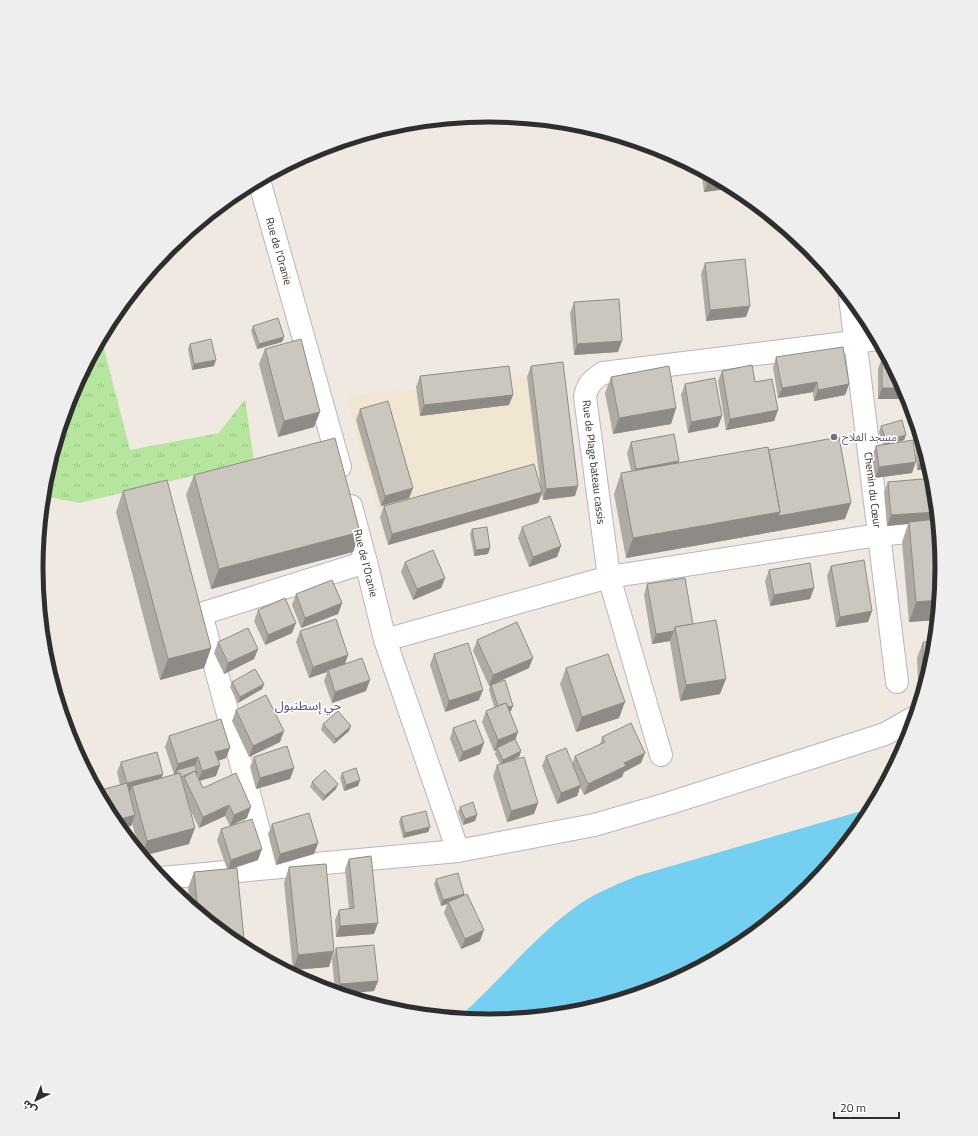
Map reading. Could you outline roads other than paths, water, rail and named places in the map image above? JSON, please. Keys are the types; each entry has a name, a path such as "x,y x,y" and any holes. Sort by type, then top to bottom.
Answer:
{"street":[{"name":"Rue de l'Oranie","path":"260,185 366,562 385,640 458,851"},
{"name":"Chemin du Cœur","path":"851,308 897,682"},
{"name":"Rue de Plage bateau cassis","path":"661,755 609,577 585,397 587,387 594,378 603,373 872,340"},
{"path":"385,640 609,577 878,535 933,529"},
{"path":"201,614 366,562"},
{"path":"194,592 269,868"},
{"path":"168,877 458,851 594,825 670,804 885,734 907,721"}],"water":[{"path":"863,811 843,840 824,862 783,903 761,922 737,939 686,968 660,980 632,990 604,999 576,1005 518,1013 464,1013 558,920 596,894 637,876"}],"place":[{"name":"مسجد الفلاح","path":"834,437"}],"district":[{"name":"حي إسطنبول","path":"308,705"}]}
